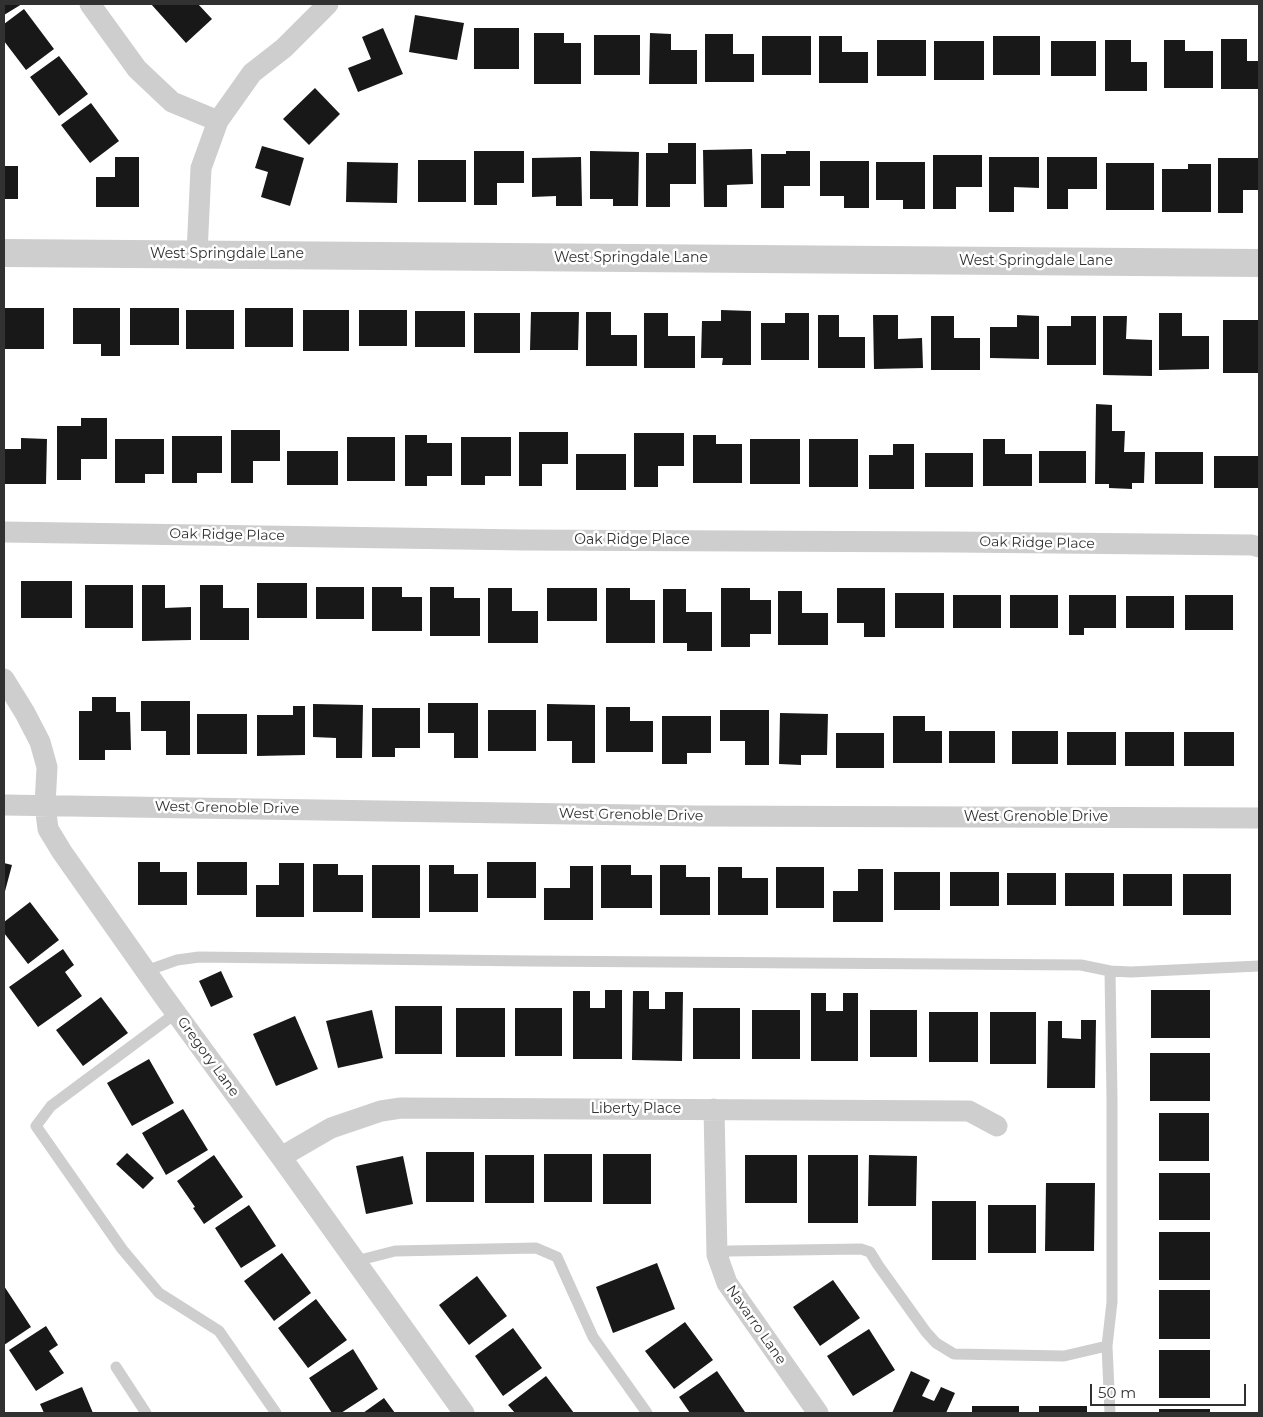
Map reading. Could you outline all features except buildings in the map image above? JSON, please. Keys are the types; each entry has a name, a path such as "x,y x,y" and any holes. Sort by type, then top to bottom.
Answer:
{"street":[{"path":"90,4 137,69 172,102 218,120"},
{"path":"197,254 201,168 218,120 252,73 284,48 328,4"},
{"name":"West Springdale Lane","path":"4,252 1259,263"},
{"name":"Oak Ridge Place","path":"4,532 524,540 1203,544 1252,545 1259,547"},
{"name":"Gregory Lane","path":"4,679 40,742 47,767 45,805 48,829 62,852 464,1413"},
{"name":"West Grenoble Drive","path":"4,805 698,816 1259,818"},
{"name":"Liberty Place","path":"281,1157 332,1128 381,1111 401,1108 969,1111 997,1126"},
{"name":"Navarro Lane","path":"714,1109 716,1255 727,1283 818,1413"}],"lane":[{"path":"146,971 177,960 199,957 1081,965 1110,971 1131,972 1259,966"},
{"path":"1110,971 1112,1302 1107,1346 1110,1413"},
{"path":"176,1013 51,1106 36,1126 128,1257 159,1293 219,1331 276,1413"},
{"path":"356,1261 395,1251 536,1248 557,1257 593,1337 646,1413"},
{"path":"716,1255 729,1251 861,1249 870,1252 926,1332 936,1343 954,1354 1064,1356 1107,1346"},
{"path":"116,1367 146,1413"}]}
